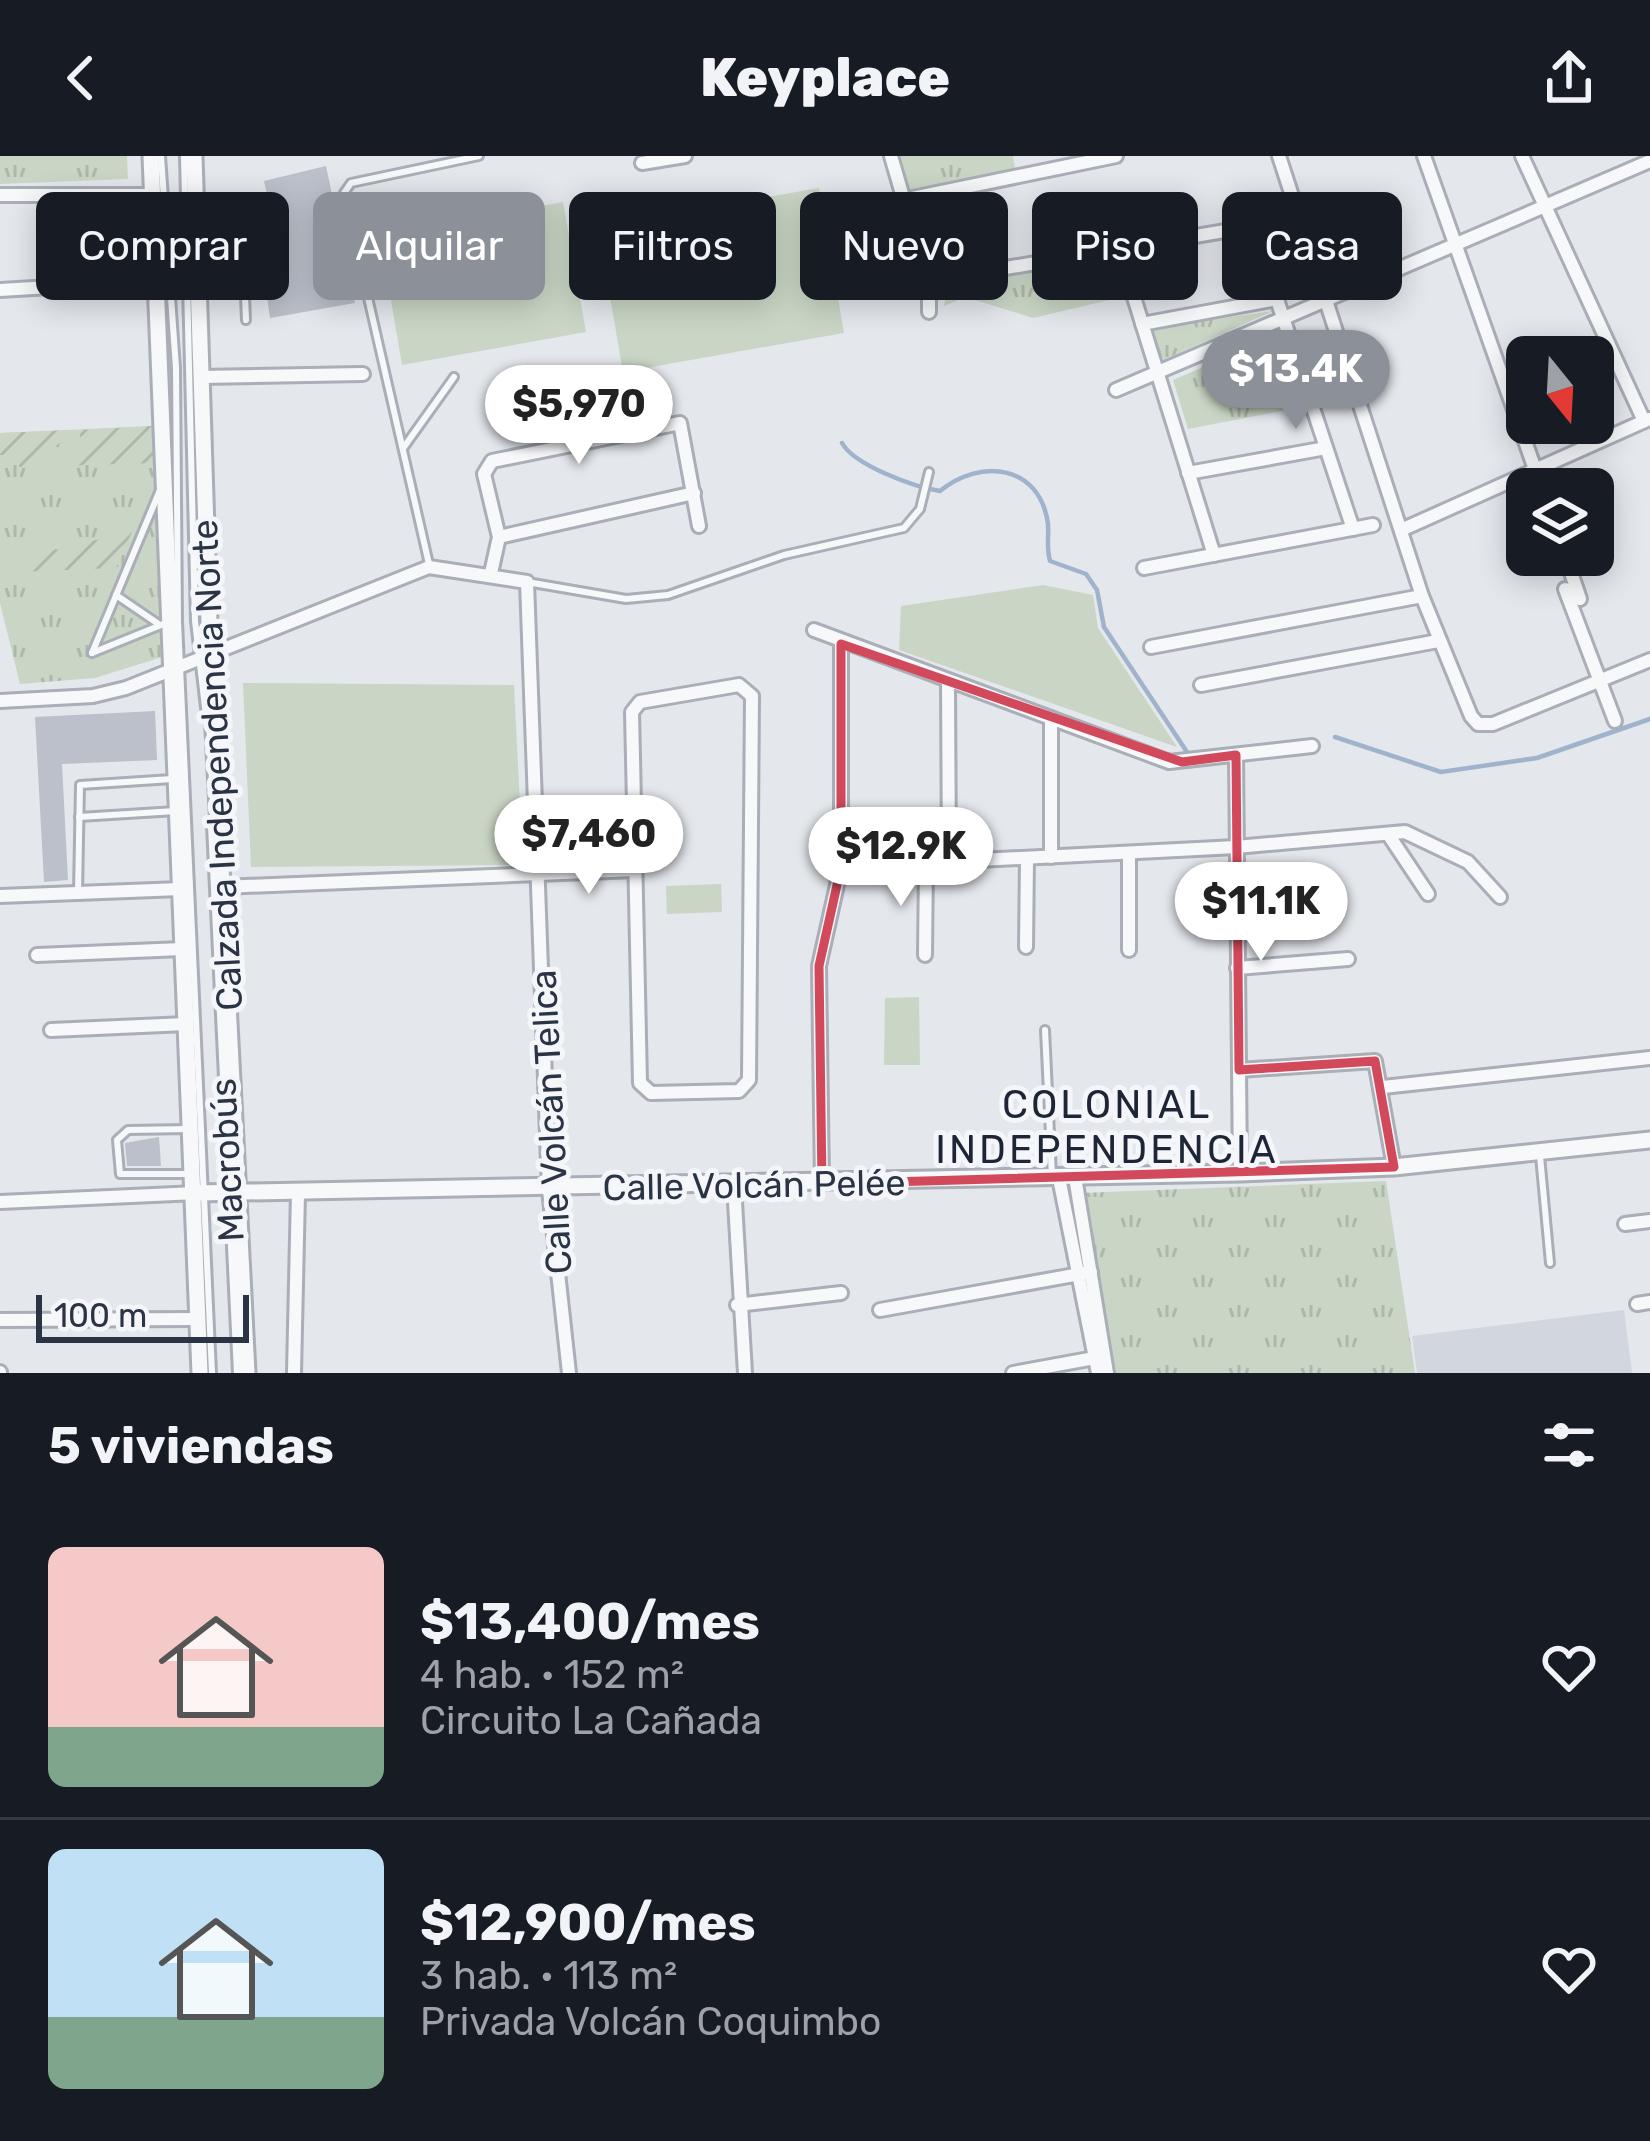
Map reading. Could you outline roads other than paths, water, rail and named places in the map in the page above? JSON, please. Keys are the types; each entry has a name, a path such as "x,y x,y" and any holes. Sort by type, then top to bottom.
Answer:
{"street":[{"name":"Calzada Independencia Norte","path":"151,156 153,192"},
{"name":"Calzada Independencia Norte","path":"194,156 195,192"},
{"path":"642,164 685,156"},
{"path":"891,156 902,192"},
{"path":"939,192 1116,156"},
{"path":"1279,156 1422,596 1478,724 1492,724 1650,660"},
{"path":"1424,156 1534,468"},
{"path":"1522,156 1647,420 1542,468"},
{"path":"1116,390 1650,161"},
{"path":"0,195 36,195"},
{"path":"0,290 36,288"},
{"name":"Calzada Independencia Norte","path":"157,300 165,624 176,667 176,811 195,1174 217,1193 248,1373"},
{"name":"Calzada Independencia Norte","path":"197,300 205,655 222,887 217,1193 198,1319 200,1373"},
{"path":"929,300 929,312"},
{"path":"1135,300 1214,555"},
{"path":"1142,324 1272,300"},
{"path":"1277,300 1354,529"},
{"path":"200,377 363,374"},
{"path":"491,573 499,537 485,466 536,451 680,423 699,526"},
{"path":"1188,473 1326,448"},
{"path":"1401,530 1506,484"},
{"path":"499,537 694,493"},
{"path":"1144,568 1373,525"},
{"path":"0,701 93,696 429,567 527,582"},
{"path":"1572,576 1580,599"},
{"name":"Calle Volcán Telica","path":"527,582 550,1190 569,1373"},
{"path":"1565,589 1615,721"},
{"path":"1151,647 1422,596"},
{"path":"814,630 1168,762 1312,746"},
{"path":"1201,686 1438,641"},
{"path":"822,1184 819,966 841,867 842,644"},
{"path":"948,682 949,862"},
{"path":"748,688 746,1087 643,1090 635,870 634,706 748,688"},
{"path":"1051,718 1051,856"},
{"path":"1236,755 1240,1173"},
{"path":"841,867 1236,847 1405,832 1444,846 1468,862 1500,898"},
{"path":"1388,834 1428,894"},
{"path":"1129,853 1129,950"},
{"path":"613,855 614,872"},
{"path":"519,875 540,859 635,855"},
{"path":"1026,947 1027,858"},
{"path":"925,955 926,863"},
{"path":"222,887 635,870"},
{"path":"0,896 180,889"},
{"path":"37,955 182,949"},
{"path":"1238,968 1348,959"},
{"path":"51,1030 186,1024"},
{"path":"1383,1087 1650,1058"},
{"path":"1238,1070 1366,1059 1380,1068 1394,1167"},
{"name":"Calle Volcán Pelée","path":"217,1193 1240,1173 1394,1167 1650,1140"},
{"path":"1013,1373 1101,1365 1062,1178"},
{"path":"734,1186 737,1305 745,1373"},
{"path":"0,1202 217,1193"},
{"path":"294,1373 298,1193"},
{"path":"1625,1224 1650,1221"},
{"path":"880,1310 1085,1273"},
{"path":"737,1305 841,1293"},
{"path":"0,1320 198,1319"}],"lane":[{"name":"Macrobús","path":"161,156 176,389 176,667 217,1193 236,1373"},
{"name":"Macrobús","path":"184,156 205,655 217,1193 212,1373"},
{"path":"429,567 344,193 351,183 479,156"},
{"path":"245,300 246,320"},
{"path":"403,450 406,438 454,377"},
{"path":"527,582 626,599 668,595 784,555 904,528 920,508 929,472"},
{"path":"164,481 92,653 165,624"},
{"path":"116,595 165,624"},
{"path":"78,893 83,782 176,779"},
{"path":"79,817 176,811"},
{"path":"1045,1030 1062,1178"},
{"path":"193,1129 120,1133 120,1174 195,1174"},
{"path":"1540,1153 1550,1263"},
{"path":"140,1176 140,1196"}],"waterway":[{"path":"842,443 871,467 929,489 940,491 956,480 990,471 1021,478 1043,504 1050,561 1086,574 1097,590 1104,627 1189,755"},
{"path":"1335,737 1441,772 1537,758 1650,719"}],"district":[{"name":"COLONIAL INDEPENDENCIA","path":"1107,1128"}]}
